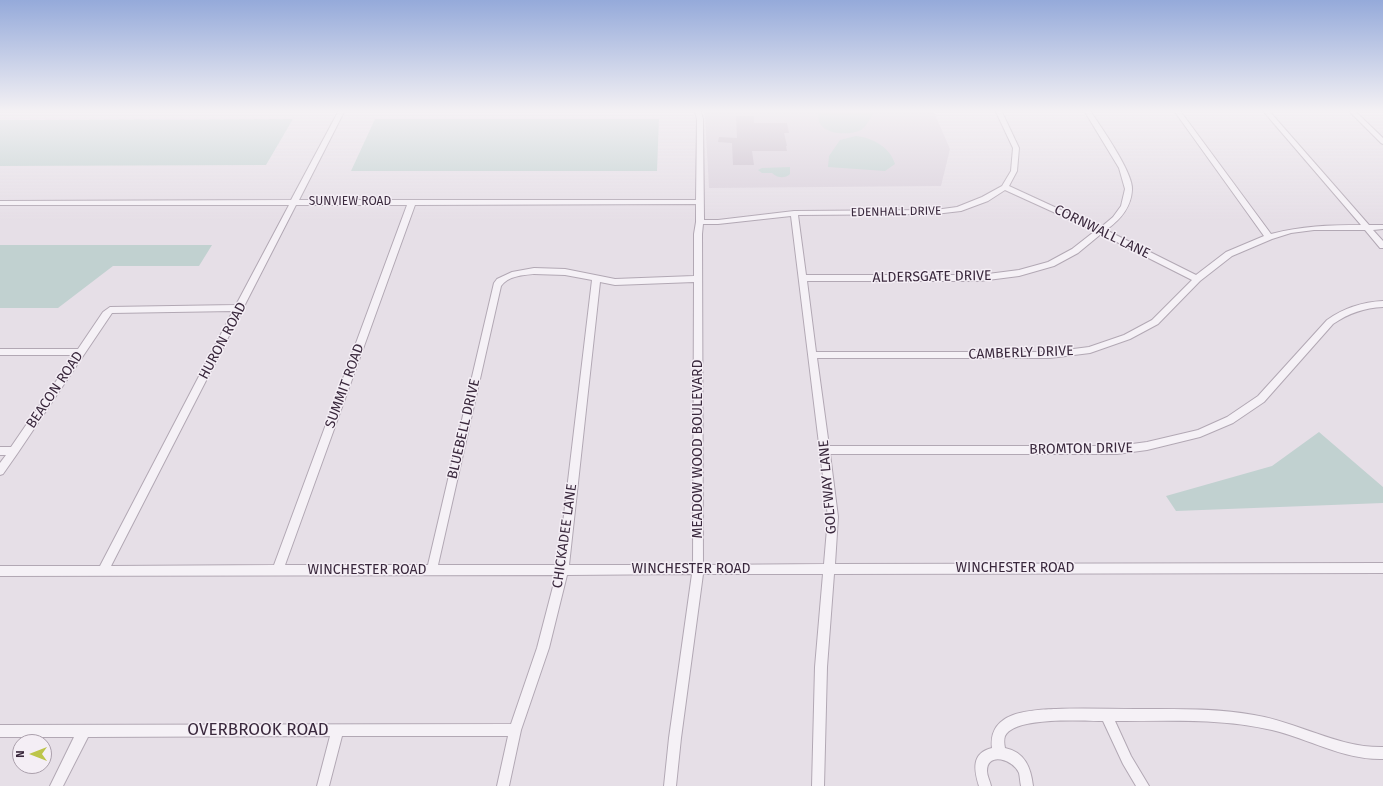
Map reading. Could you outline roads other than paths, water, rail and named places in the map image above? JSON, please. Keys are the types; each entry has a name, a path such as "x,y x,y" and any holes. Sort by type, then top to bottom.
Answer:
{"street":[{"name":"HURON ROAD","path":"103,570 322,149"},
{"name":"MEADOW WOOD BOULEVARD","path":"670,786 698,569 698,234 700,222 700,149"},
{"path":"1005,188 1014,171 1016,149"},
{"name":"ALDERSGATE DRIVE","path":"803,278 980,278 1019,273 1051,264 1075,251 1102,230 1116,219 1125,206 1129,189 1122,168 1110,149"},
{"path":"1205,149 1269,237"},
{"path":"1299,149 1383,246"},
{"name":"EDENHALL DRIVE","path":"700,222 718,222 794,213 935,212 958,209 985,199 1005,188"},
{"name":"CORNWALL LANE","path":"1005,188 1059,210 1102,230 1197,279"},
{"name":"SUMMIT ROAD","path":"278,570 412,202"},
{"name":"SUNVIEW ROAD","path":"0,203 700,202"},
{"name":"GOLFWAY LANE","path":"794,213 833,517 821,667 818,786"},
{"name":"CAMBERLY DRIVE","path":"813,355 1050,355 1090,350 1126,337 1155,322 1197,279 1229,254 1269,237 1291,231 1314,228 1383,227"},
{"name":"BLUEBELL DRIVE","path":"432,570 495,288 500,281 507,277 514,274 534,271 583,274 596,279"},
{"path":"596,279 615,282 698,279"},
{"name":"CHICKADEE LANE","path":"503,786 516,730 543,648 563,570 596,279"},
{"name":"BROMTON DRIVE","path":"825,450 1118,450 1147,446 1200,433 1230,420 1261,399 1330,322 1340,314 1357,307 1383,304"},
{"name":"BEACON ROAD","path":"0,471 110,310 240,308"},
{"path":"0,352 80,352"},
{"path":"0,451 14,451"},
{"name":"WINCHESTER ROAD","path":"0,571 829,568 1383,568"},
{"path":"999,752 999,733 1014,720 1026,717 1203,714 1234,717 1273,724 1348,748 1375,754 1383,753"},
{"path":"1106,715 1127,760 1143,786"},
{"path":"323,786 338,730"},
{"name":"OVERBROOK ROAD","path":"0,731 516,730"},
{"path":"56,786 84,731"},
{"path":"985,786 981,776 982,762 988,755 999,752 1012,756 1021,765 1026,776 1027,786"}]}
